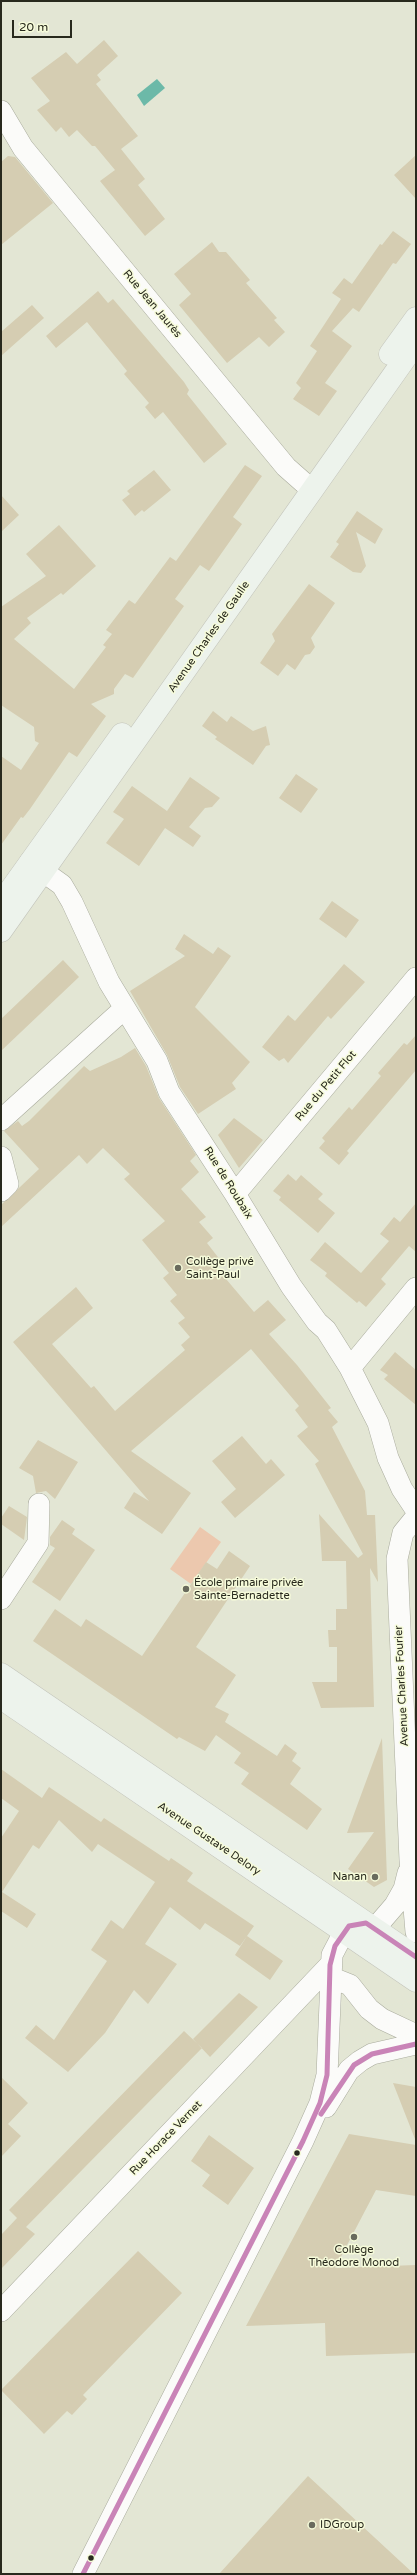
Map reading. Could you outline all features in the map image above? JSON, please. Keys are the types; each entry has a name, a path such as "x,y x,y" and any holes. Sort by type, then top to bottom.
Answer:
{"main road":[{"name":"Avenue Charles de Gaulle","path":"3,917 37,866 306,486 416,318"},
{"name":"Avenue Charles de Gaulle","path":"306,486 416,343"},
{"name":"Avenue Gustave Delory","path":"4,1687 367,1932 416,1957"},
{"name":"Avenue Gustave Delory","path":"4,1687 344,1932 367,1932 416,1981"}],"street":[{"name":"Rue Jean Jaurès","path":"1,111 7,136 27,152 306,486"},
{"name":"Rue de Roubaix","path":"37,866 62,885 72,902 110,982 157,1060 169,1092 302,1302 326,1330 350,1368 378,1423 388,1458 402,1489 416,1510"},
{"name":"Rue du Petit Flot","path":"235,1194 416,978"},
{"path":"1,1120 125,1008"},
{"path":"1,1157 8,1184 1,1191"},
{"path":"350,1368 416,1288"},
{"path":"1,1599 38,1543 39,1504"},
{"name":"Avenue Charles Fourier","path":"416,1517 403,1533 397,1559 410,1860 416,1932"},
{"name":"Avenue Charles Fourier","path":"367,1932 391,1910 402,1894 410,1860"},
{"path":"83,2574 303,2141 320,2103 327,2075 330,1971 333,1950 344,1932"},
{"path":"330,1971 350,1985 369,2009 382,2019 416,2035"},
{"name":"Rue Horace Vernet","path":"1,2311 330,1971"},
{"path":"303,2141 344,2076 354,2065 372,2054 416,2044"}],"shaded area":[{"path":"200,1527 221,1542 191,1584 170,1569"}],"water":[{"path":"157,79 165,88 144,106 137,95"}],"building":[{"path":"104,40 118,56 97,75 101,80 96,84 138,136 121,149 145,179 138,185 165,219 145,236 100,181 115,170 95,146 92,146 77,130 69,137 61,127 56,132 37,110 50,101 31,78 66,52 77,64"},
{"path":"416,155 416,199 394,175"},
{"path":"8,156 15,157 53,203 1,245 1,162"},
{"path":"393,231 411,244 396,264 393,263 359,312 353,308 332,331 324,325 341,299 332,293 344,278 352,284 380,244 382,245"},
{"path":"212,242 219,252 226,252 250,280 246,283 277,318 274,320 285,332 269,347 259,337 227,363 179,305 191,294 174,274"},
{"path":"98,291 108,303 113,299 184,382 189,390 187,394 227,444 204,463 163,412 155,419 145,407 149,403 124,374 127,371 87,322 56,348 46,336"},
{"path":"32,305 44,318 1,356 1,332"},
{"path":"324,325 352,346 325,383 337,391 319,416 293,399 301,388 296,383 317,351 310,346"},
{"path":"245,465 262,476 233,517 242,524 209,571 200,565 175,599 184,606 133,678 125,674 114,689 114,694 91,704 106,716 77,757 69,752 30,809 23,818 21,817 1,845 1,756 21,770 39,743 35,741 34,727 1,705 1,607 46,576 26,554 59,525 96,566 63,595 61,593 27,618 31,623 14,639 74,689 106,647 103,645 112,634 106,630 129,600 135,604 170,557 176,561"},
{"path":"154,470 171,490 144,512 142,510 135,516 122,500 130,494 127,491"},
{"path":"1,495 19,515 1,532"},
{"path":"357,511 383,529 375,544 356,532 366,566 361,573 353,572 330,557 339,544 336,542"},
{"path":"309,584 335,603 311,638 315,647 310,654 305,655 295,670 287,664 278,676 260,663 275,641 272,634"},
{"path":"213,711 227,722 231,716 253,731 266,726 270,745 266,746 253,765 215,739 217,737 202,726"},
{"path":"296,774 318,789 301,813 279,798"},
{"path":"190,777 220,798 212,807 205,808 189,827 201,836 193,847 165,828 139,866 106,843 124,819 113,812 132,786 167,811"},
{"path":"332,901 359,920 346,938 319,919"},
{"path":"184,934 213,954 218,947 231,956 195,1007 250,1062 232,1083 236,1089 198,1114 180,1087 167,1055 130,991 185,956 175,949"},
{"path":"63,960 79,977 1,1051 1,1019"},
{"path":"344,964 365,982 331,1019 328,1016 288,1063 284,1058 279,1061 262,1047 288,1015 295,1021"},
{"path":"416,1035 416,1070 347,1151 349,1153 339,1165 319,1148 325,1141 322,1138 349,1107 352,1110 381,1076 378,1073 404,1043 407,1045"},
{"path":"135,1048 146,1066 159,1098 196,1155 190,1161 199,1172 181,1189 206,1217 199,1222 213,1238 207,1243 221,1261 215,1266 254,1312 268,1300 286,1320 269,1334 297,1365 331,1408 328,1410 338,1422 332,1427 365,1491 367,1515 375,1515 378,1582 370,1568 374,1707 321,1708 312,1682 337,1682 337,1647 329,1647 328,1630 336,1630 336,1609 347,1609 346,1561 322,1561 319,1514 358,1558 363,1554 315,1464 319,1461 297,1436 308,1427 295,1410 299,1406 251,1349 131,1451 191,1493 162,1534 124,1508 134,1492 149,1501 13,1342 76,1287 93,1308 52,1344 91,1388 94,1386 115,1411 185,1350 181,1345 190,1337 178,1323 185,1318 170,1301 177,1295 163,1278 169,1273 142,1240 165,1221 124,1179 130,1174 103,1148 87,1164 79,1155 1,1227 1,1205 39,1169 4,1131 18,1121 22,1126 29,1121 84,1066 90,1071 121,1057"},
{"path":"234,1118 263,1140 239,1168 218,1135"},
{"path":"288,1174 296,1181 301,1175 323,1194 318,1199 335,1213 318,1233 279,1200 281,1197 273,1191"},
{"path":"416,1203 416,1252 409,1246 381,1279 386,1284 366,1307 359,1301 357,1303 325,1276 327,1273 310,1260 325,1242 361,1273 389,1241 380,1234 394,1217 400,1222"},
{"path":"395,1352 416,1370 416,1405 384,1379 388,1375 380,1370"},
{"path":"242,1436 266,1464 271,1459 285,1475 235,1518 221,1502 236,1489 212,1461"},
{"path":"38,1440 78,1462 55,1499 46,1491 36,1493 33,1476 19,1468"},
{"path":"9,1506 27,1517 24,1540 1,1524 1,1518"},
{"path":"62,1520 75,1529 72,1534 95,1550 60,1601 32,1582 55,1548 50,1545 50,1537"},
{"path":"229,1551 250,1566 196,1647 236,1675 215,1707 229,1714 225,1722 277,1756 285,1744 297,1753 292,1761 301,1768 290,1784 322,1809 307,1830 241,1784 249,1773 234,1763 241,1753 216,1735 205,1751 179,1737 177,1739 33,1641 55,1609 81,1627 86,1619 142,1656 206,1562 217,1569"},
{"path":"382,1738 387,1880 374,1887 348,1869 374,1832 347,1833"},
{"path":"1,1769 42,1798 49,1787 101,1822 104,1818 169,1861 171,1858 193,1873 187,1881 254,1926 240,1946 205,1923 200,1930 170,1907 145,1944 177,1964 148,2004 134,1990 105,2033 68,2072 25,2038 36,2025 54,2040 107,1961 91,1950 111,1920 123,1929 155,1882 98,1844 92,1852 59,1820 39,1849 33,1845 2,1892 36,1914 27,1928 1,1911 1,1838 19,1811 1,1798"},
{"path":"247,1936 283,1961 270,1980 235,1955"},
{"path":"239,1993 258,2007 210,2057 193,2039"},
{"path":"184,2031 202,2048 26,2227 35,2234 1,2269 1,2235 17,2218 9,2210"},
{"path":"1,2077 28,2103 8,2124 21,2136 1,2157"},
{"path":"393,2083 416,2087 415,2139"},
{"path":"349,2134 416,2145 416,2196 376,2190 335,2268 416,2265 416,2353 326,2356 325,2323 246,2326"},
{"path":"209,2135 254,2168 228,2205 202,2186 210,2175 191,2161"},
{"path":"138,2251 182,2293 83,2395 87,2399 72,2415 67,2411 44,2434 1,2390"},
{"name":"IDGroup","path":"308,2476 414,2574 219,2574"}],"transit line":[{"path":"83,2574 303,2141 320,2103 327,2075 330,1965 335,1946 349,1926 366,1923 416,1957"},
{"path":"321,2114 354,2065 372,2054 416,2044"}],"place":[{"name":"Collège privé Saint-Paul","path":"178,1268"},
{"name":"École primaire privée Sainte-Bernadette","path":"186,1589"},
{"name":"Nanan","path":"375,1877"},
{"name":"Collège Théodore Monod","path":"354,2237"},
{"name":"IDGroup","path":"312,2525"}]}
